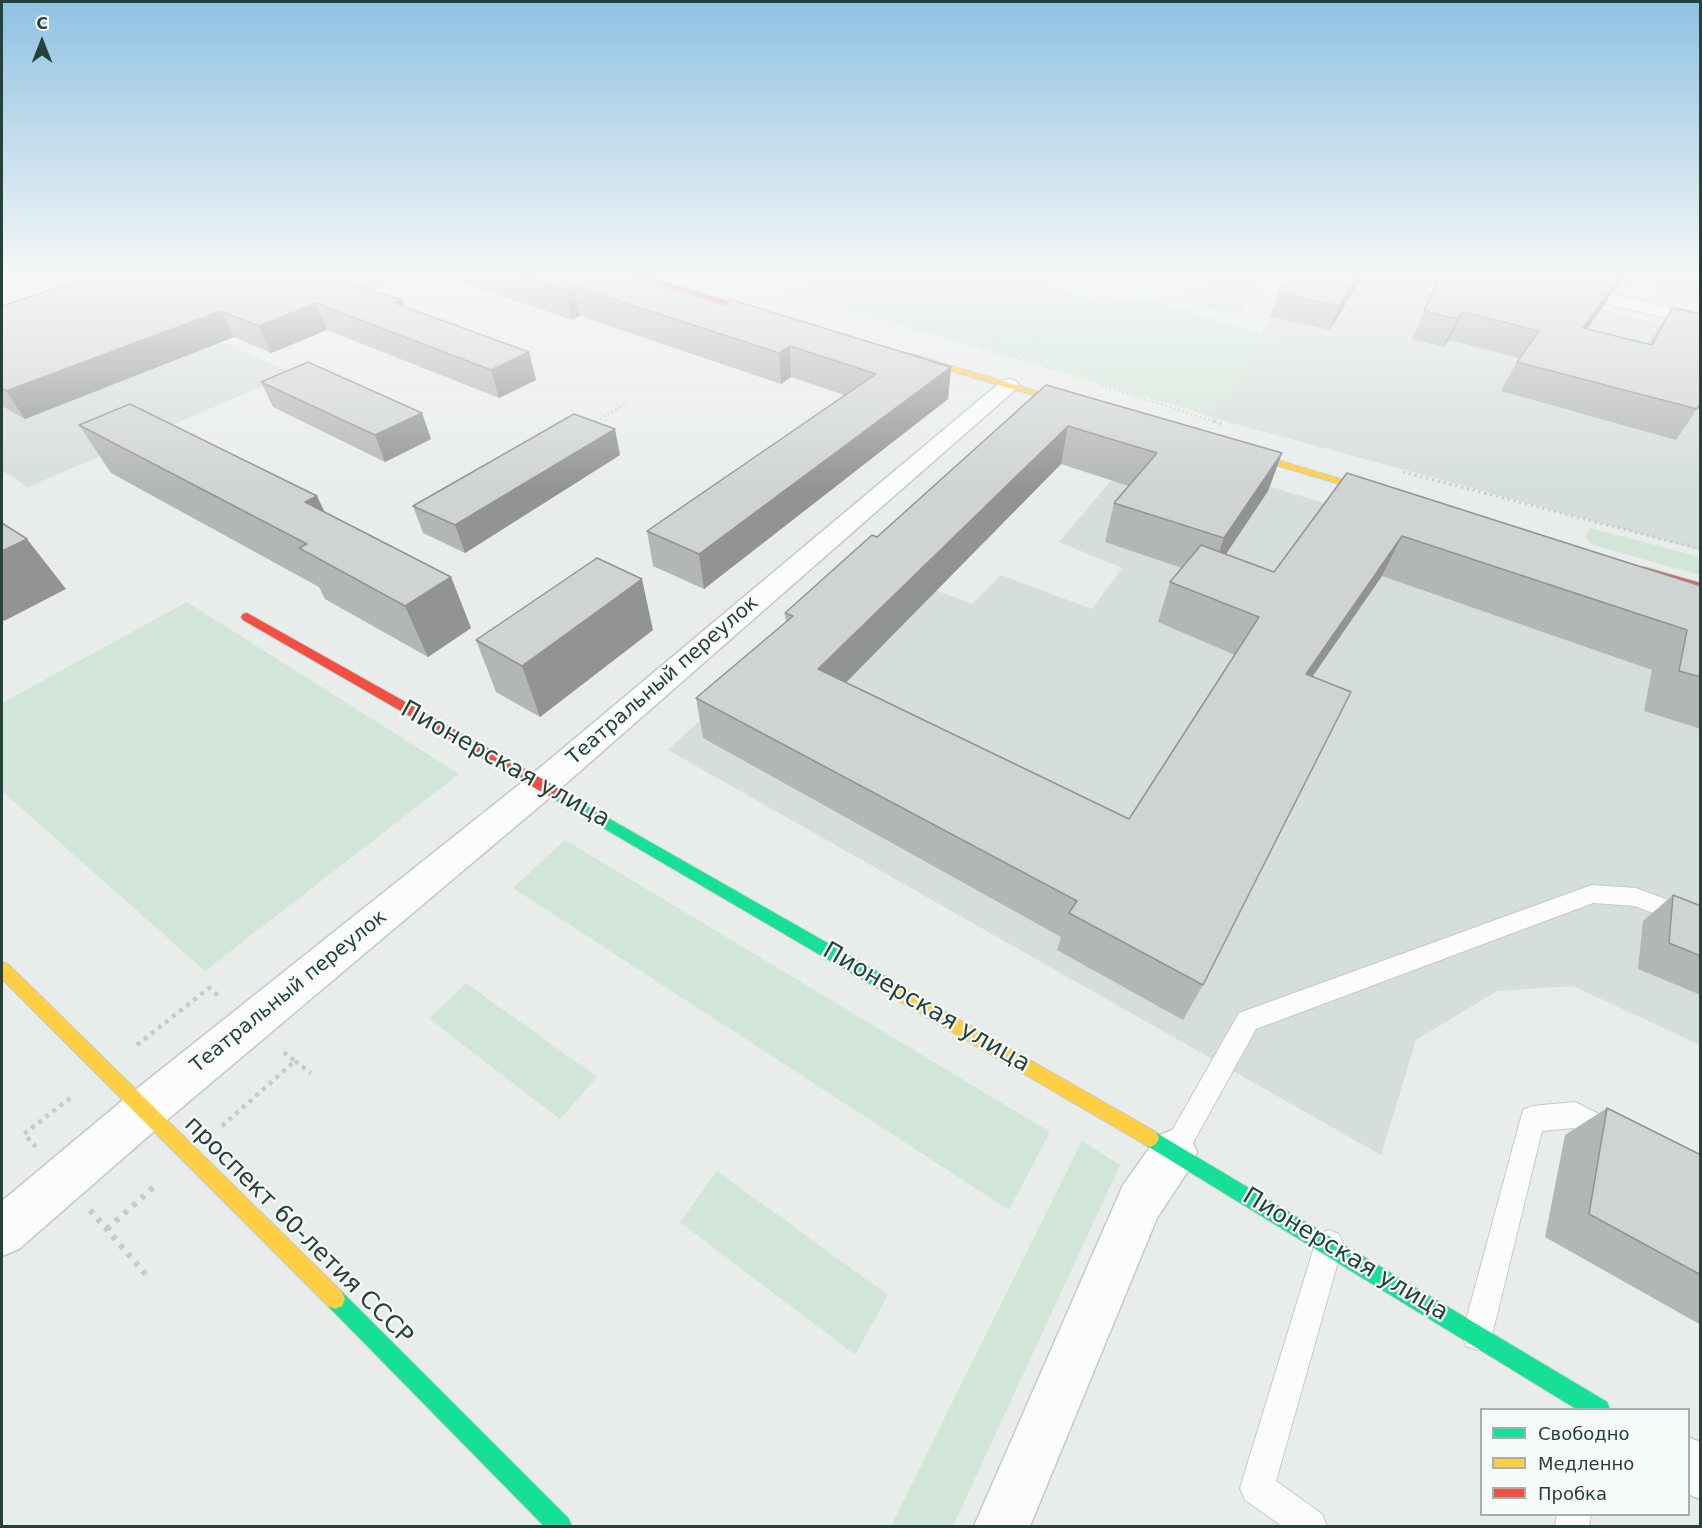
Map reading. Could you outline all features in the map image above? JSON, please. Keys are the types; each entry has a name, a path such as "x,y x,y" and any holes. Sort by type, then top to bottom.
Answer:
{"main road":[{"path":"899,353 1010,372 1100,411"},
{"path":"1225,447 1395,497"},
{"path":"1629,565 1701,586"},
{"name":"Пионерская улица","path":"247,617 542,784 1174,1152 1329,1244 1594,1408"},
{"name":"проспект 60-летия СССР","path":"2,969 146,1110 560,1527"}],"street":[{"name":"Театральный переулок","path":"2,1232 146,1110 542,784 1010,372"},
{"path":"1002,1527 1140,1202 1174,1152"}],"lane":[{"path":"1174,1152 1248,1021 1379,975 1592,894 1636,897 1701,922"},
{"path":"1477,1335 1532,1119 1575,1115 1638,1147"},
{"path":"1310,1527 1257,1488 1329,1244"}],"path":[{"path":"986,346 980,350 989,355"},
{"path":"1010,372 1042,346"},
{"path":"586,426 626,404"},
{"path":"295,1062 310,1073"},
{"path":"107,1229 148,1277"}],"shaded area":[{"path":"118,346 231,346 293,373 28,487 2,470 2,389"},
{"path":"1251,346 1700,346 1700,550 1206,416"},
{"path":"1174,457 1700,618 1700,1045 1573,986 1497,991 1416,1040 1381,1155 668,750 870,565 972,604 1001,575 1092,609 1122,568 1059,542 1115,476"}],"green space":[{"path":"973,346 1267,346 1210,416"},
{"path":"1590,528 1700,557 1700,575 1593,545 1585,538"},
{"path":"187,602 459,774 205,971 2,791 2,703"},
{"path":"565,840 1050,1132 1009,1210 513,888"},
{"path":"466,983 597,1077 560,1119 429,1019"},
{"path":"1082,1141 1120,1165 953,1526 891,1526"},
{"path":"717,1171 888,1295 855,1355 680,1222"}],"building":[{"path":"2,346 126,346 6,391 2,388"},
{"path":"429,346 513,346 529,352 491,370"},
{"path":"759,346 790,346 779,353"},
{"path":"791,346 883,346 951,367 699,554 647,531 876,374"},
{"path":"1528,346 1701,346 1701,402 1697,409 1517,362"},
{"path":"308,362 422,413 375,435 261,382"},
{"path":"1046,385 1282,453 1224,538 1114,503 1157,453 1068,426 818,669 1129,819 1259,617 1170,582 1201,545 1274,572 1347,473 1701,586 1701,677 1679,671 1687,630 1402,536 1306,674 1351,692 1203,985 1069,913 1077,901 696,698 793,616 785,613 872,535 877,537"},
{"path":"130,404 317,496 305,502 451,577 405,606 299,548 307,544 79,425"},
{"path":"574,414 615,429 455,525 413,506"},
{"path":"2,523 27,539 2,551"},
{"path":"597,558 642,579 522,666 476,640"},
{"path":"1673,895 1701,906 1701,956 1669,943"},
{"path":"1607,1108 1701,1155 1701,1275 1589,1214"}],"traffic: fast":[{"path":"557,794 881,982"},
{"path":"1150,1138 1596,1408"},
{"path":"335,1299 560,1526"}],"traffic: slow":[{"path":"909,356 1082,406"},
{"path":"1235,450 1384,494"},
{"path":"2,969 335,1299"},
{"path":"881,982 1150,1138"}],"traffic: jam":[{"path":"1644,570 1700,586"},
{"path":"247,617 557,794"}]}
